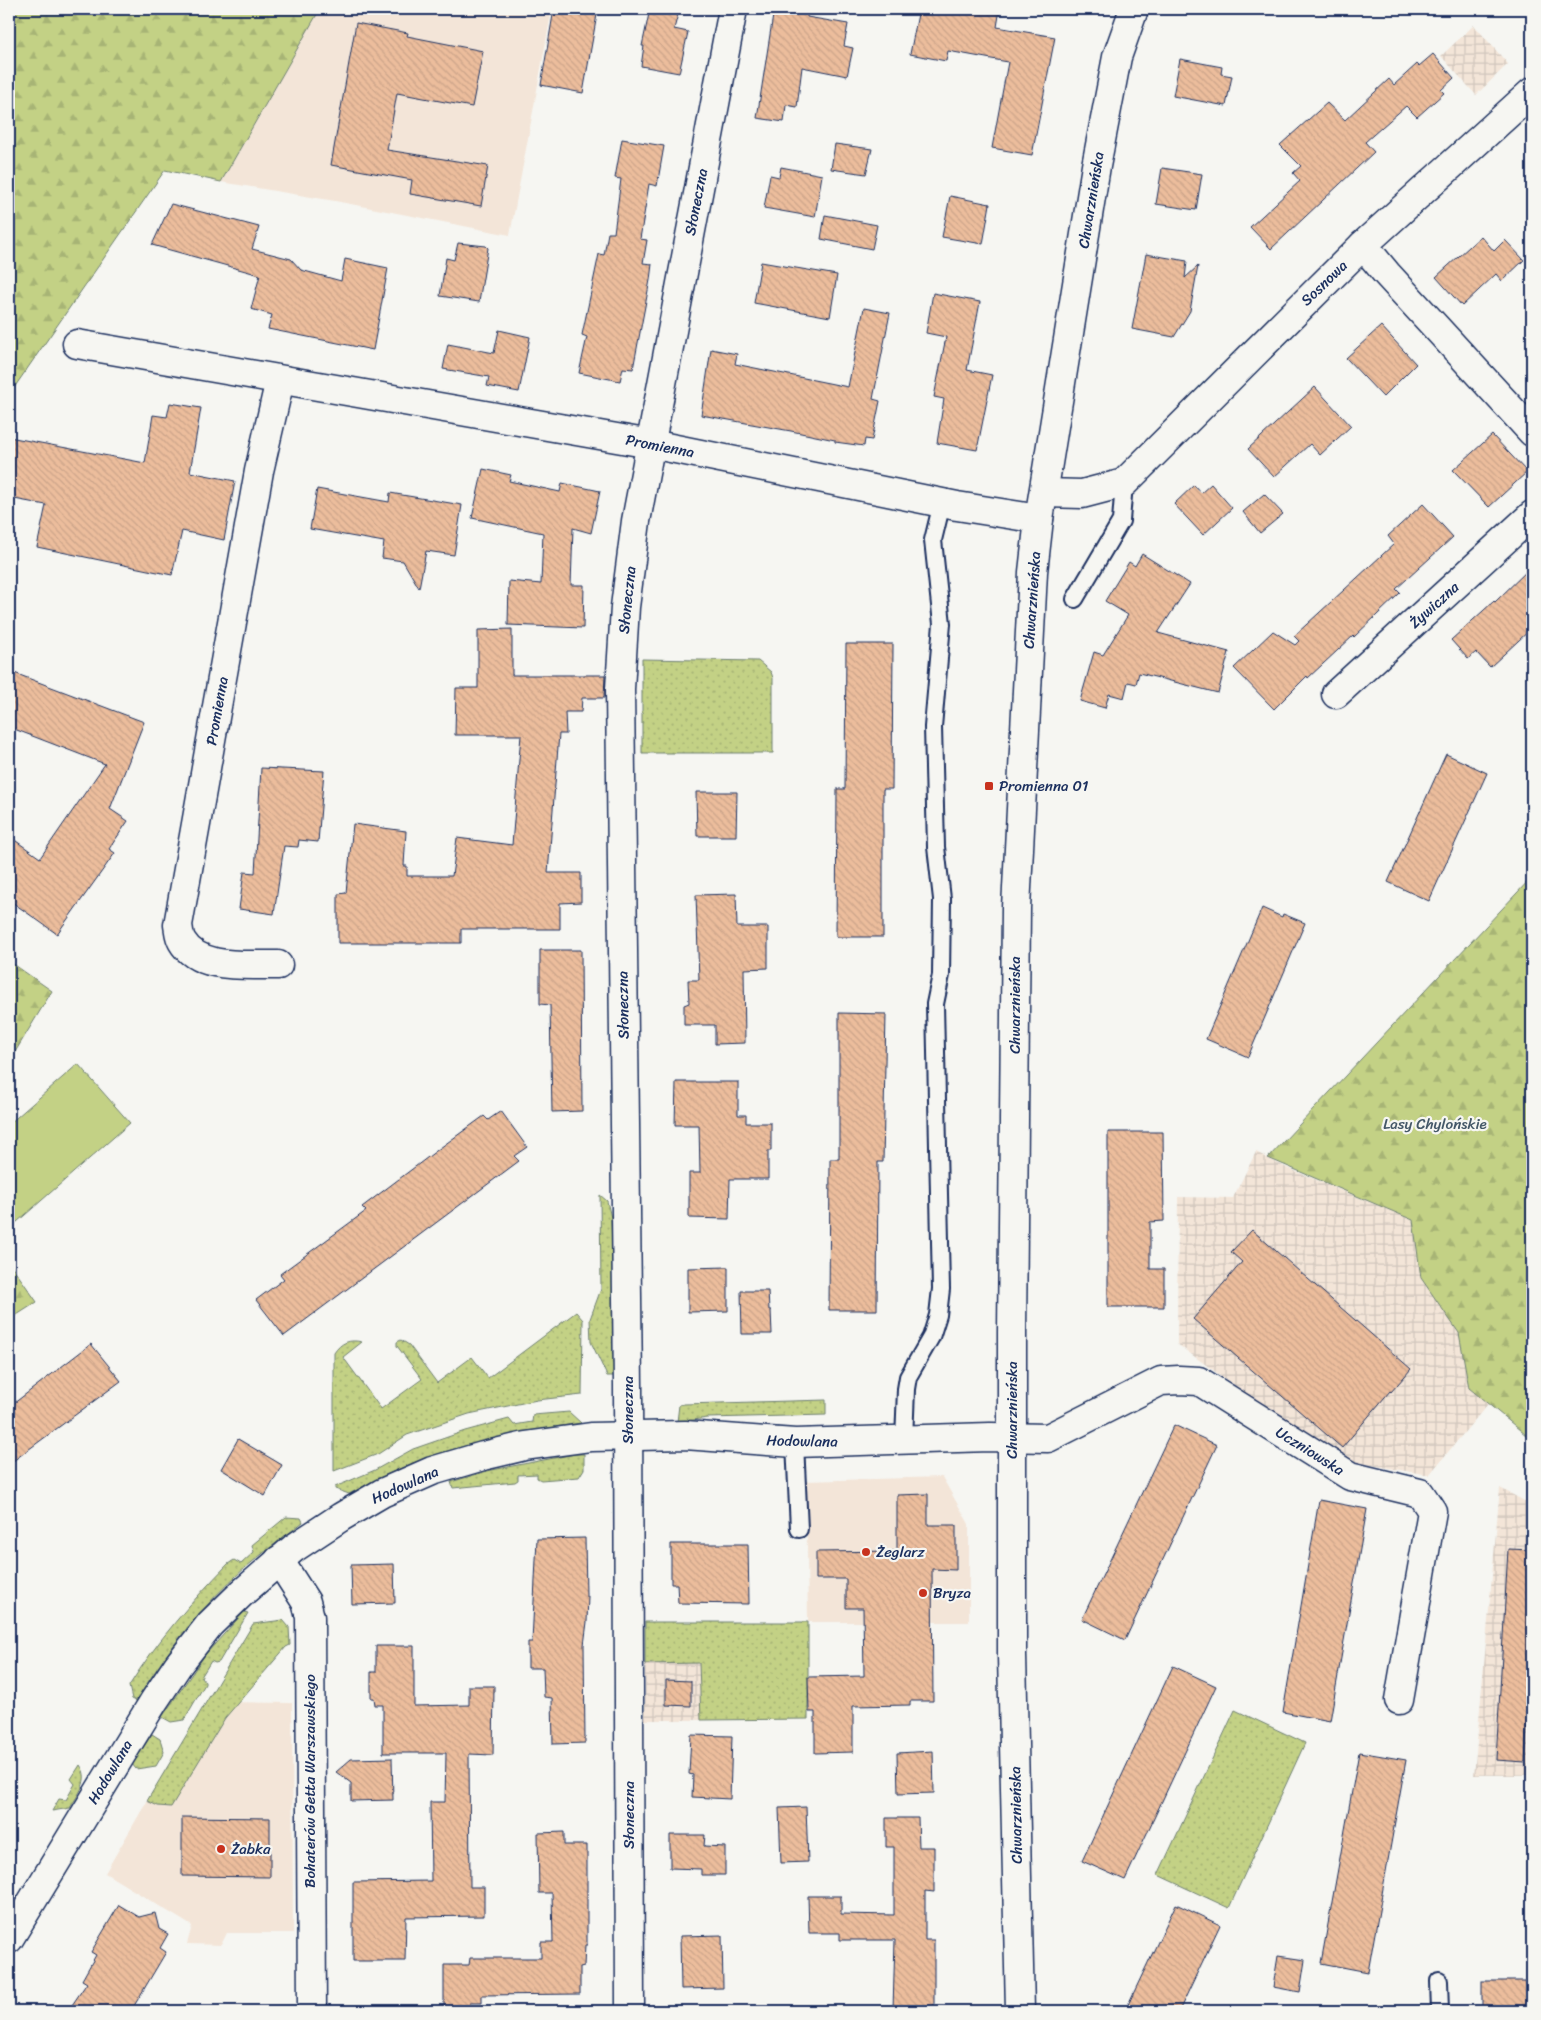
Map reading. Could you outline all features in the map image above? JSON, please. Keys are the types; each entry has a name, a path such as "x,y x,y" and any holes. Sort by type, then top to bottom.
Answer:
{"street":[{"name":"Słoneczna","path":"630,2011 620,689 625,607 636,521 733,9"},
{"name":"Chwarznieńska","path":"1020,2011 1012,1655 1016,908 1033,572 1096,166 1117,57 1134,9"},
{"name":"Sosnowa","path":"1124,483 1362,245 1532,92"},
{"path":"1362,245 1532,432"},
{"name":"Promienna","path":"77,344 651,444 942,503 1042,506"},
{"name":"Promienna","path":"278,965 220,963 200,957 190,952 181,939 178,925 259,471 280,380"},
{"path":"1042,506 1124,483"},
{"name":"Żywiczna","path":"1336,694 1532,515"},
{"name":"Uczniowska","path":"1012,1438 1048,1438 1161,1381 1199,1381 1350,1476 1420,1493 1432,1510 1399,1700"},
{"name":"Hodowlana","path":"9,1939 143,1718 178,1665 210,1624 279,1560 341,1517 382,1493 432,1471 483,1456 525,1446 592,1437 685,1435 795,1443 1012,1438"},
{"name":"Bohaterów Getta Warszawskiego","path":"279,1560 306,1602 310,1617 312,2011"}],"lane":[{"path":"1075,598 1121,521 1124,483"},
{"path":"904,1440 908,1377 931,1337 938,1315 941,1289 935,1004 941,975 942,899 936,847 933,727 942,624 933,540 942,503"},
{"path":"795,1443 799,1529"},
{"path":"1440,1981 1440,2011"}],"shaded area":[{"path":"320,9 552,9 510,235 335,201 221,182"},
{"path":"1474,25 1508,64 1476,95 1441,56"},
{"path":"1256,1152 1285,1167 1413,1220 1421,1278 1459,1333 1469,1388 1488,1404 1429,1475 1336,1459 1177,1344 1178,1197 1233,1198"},
{"path":"942,1477 969,1524 969,1622 808,1622 806,1481"},
{"path":"1500,1488 1532,1505 1532,1775 1474,1775"},
{"path":"699,1663 701,1720 645,1720 645,1664"},
{"path":"214,1702 292,1703 293,1933 227,1933 221,1945 187,1944 192,1926 105,1873 173,1757"}],"green space":[{"path":"9,9 320,9 221,182 165,170 9,395"},
{"path":"642,659 758,661 771,672 773,678 773,753 642,753"},
{"name":"Lasy Chylońskie","path":"1532,877 1532,1440 1469,1388 1459,1333 1421,1278 1413,1220 1268,1158"},
{"path":"9,961 52,991 9,1062"},
{"path":"78,1064 130,1123 9,1229 9,1124"},
{"path":"600,1195 607,1201 611,1218 616,1376 607,1376 591,1342 590,1319 601,1289"},
{"path":"9,1262 37,1302 9,1320"},
{"path":"576,1312 583,1320 582,1395 537,1400 469,1414 407,1435 378,1454 334,1471 334,1353 343,1344 350,1341 362,1342 343,1357 381,1409 422,1379 397,1346 397,1342 401,1340 409,1345 437,1383 472,1357 488,1378"},
{"path":"826,1400 826,1415 708,1418 677,1422 679,1405 684,1404"},
{"path":"569,1412 581,1423 536,1430 447,1451 397,1470 349,1494 335,1489 335,1487 375,1470 413,1449 465,1431 509,1419 514,1425 532,1422 533,1415"},
{"path":"575,1454 584,1454 584,1469 579,1477 541,1480 537,1478 537,1474 518,1475 518,1480 515,1482 453,1488 451,1482 487,1471"},
{"path":"286,1517 301,1518 303,1522 246,1567 214,1597 172,1647 136,1701 132,1699 129,1686 175,1622 228,1564 234,1560 241,1564 254,1552 252,1545"},
{"path":"244,1612 248,1613 219,1662 211,1661 201,1677 205,1684 184,1720 171,1722 162,1717 205,1655"},
{"path":"283,1620 289,1627 290,1645 286,1647 225,1718 171,1807 158,1806 147,1801 253,1624"},
{"path":"645,1622 808,1622 808,1719 701,1720 699,1663 645,1664"},
{"path":"1235,1710 1305,1743 1229,1908 1158,1875"},
{"path":"152,1734 160,1739 164,1752 156,1766 136,1769 132,1764"},
{"path":"80,1765 83,1771 84,1782 70,1808 52,1811 59,1799 66,1800 75,1784 71,1779"}],"building":[{"path":"554,9 598,9 583,93 541,85"},
{"path":"650,9 678,14 674,29 688,32 679,73 641,66 644,46 642,46"},
{"path":"774,9 808,9 807,17 848,24 844,46 853,48 847,76 802,67 797,107 786,105 784,122 757,118"},
{"path":"919,9 1000,9 997,27 1055,37 1032,155 992,148 1008,62 948,51 946,61 910,54"},
{"path":"356,23 408,33 407,36 483,51 472,107 397,93 387,150 488,166 481,206 410,194 412,180 331,165"},
{"path":"1433,54 1454,78 1441,90 1444,93 1417,117 1406,106 1365,142 1374,152 1271,249 1250,227 1300,181 1293,173 1301,166 1280,145 1327,103 1345,120 1389,79 1394,85 1417,64 1419,66"},
{"path":"1180,59 1222,67 1221,74 1232,76 1226,106 1173,96"},
{"path":"622,139 664,146 657,186 649,184 640,239 647,240 643,263 652,264 650,280 633,369 623,368 620,381 579,373 587,337 582,335 599,254 604,255 608,233 614,233 621,179 615,178"},
{"path":"835,144 872,149 866,174 831,169"},
{"path":"781,167 822,175 815,217 764,208 770,175 779,177"},
{"path":"1162,168 1202,174 1196,210 1156,204"},
{"path":"950,196 990,204 983,244 942,237"},
{"path":"171,204 259,227 252,249 291,259 301,270 341,281 345,259 388,268 373,350 268,329 272,315 251,309 260,275 152,245"},
{"path":"825,215 877,225 872,249 821,239"},
{"path":"1481,236 1494,251 1505,240 1524,260 1502,281 1496,274 1462,306 1436,277"},
{"path":"458,243 486,246 488,248 479,302 440,296 446,258 454,260"},
{"path":"1146,254 1187,261 1185,278 1198,266 1190,311 1174,337 1132,329"},
{"path":"761,262 837,275 830,317 754,303"},
{"path":"933,293 980,302 967,370 992,375 977,450 937,443 944,399 934,397 946,337 926,333"},
{"path":"864,308 890,313 873,399 880,401 872,440 865,439 864,446 701,415 711,349 737,354 735,364 848,387"},
{"path":"1381,326 1416,364 1383,397 1346,358"},
{"path":"499,330 530,337 519,392 487,386 489,377 443,369 448,344 494,353"},
{"path":"1315,387 1351,426 1320,455 1310,444 1274,477 1248,449"},
{"path":"170,403 201,408 190,472 235,481 224,540 182,531 172,575 37,547 46,505 9,498 9,437 145,463 153,415 167,417"},
{"path":"1492,435 1527,472 1489,507 1453,470"},
{"path":"483,469 511,475 509,481 560,492 562,483 600,491 591,533 573,528 571,585 584,585 583,628 508,625 509,581 541,584 543,533 472,518"},
{"path":"1211,484 1232,508 1203,535 1174,504 1194,485 1201,493"},
{"path":"317,489 389,502 390,493 462,505 454,555 426,551 419,588 403,561 382,558 384,542 310,529"},
{"path":"1264,494 1283,514 1260,533 1243,512"},
{"path":"1423,504 1453,537 1396,589 1400,593 1308,678 1307,676 1274,709 1234,668 1273,631 1295,645 1299,641 1294,636 1394,544 1388,536"},
{"path":"1142,554 1190,584 1158,633 1229,652 1218,693 1139,673 1136,684 1128,682 1124,698 1109,694 1105,708 1080,701 1094,652 1103,655 1128,615 1105,601 1129,562 1135,566"},
{"path":"1532,566 1532,628 1490,667 1476,652 1468,659 1451,640 1495,602"},
{"path":"512,629 512,675 605,675 604,698 582,698 581,712 565,712 566,734 559,734 548,873 581,873 581,902 560,903 560,929 461,929 461,943 338,943 338,894 346,893 353,824 406,831 404,866 407,866 407,876 452,876 457,838 512,845 521,735 455,735 456,688 478,688 478,630"},
{"path":"846,644 893,644 892,789 883,789 883,937 836,937 837,789 845,789"},
{"path":"9,671 144,722 110,809 128,821 109,849 115,853 57,934 9,900 9,836 40,858 105,764 9,727"},
{"path":"1446,754 1487,773 1429,901 1388,882"},
{"path":"261,768 324,771 318,842 299,840 298,847 284,846 274,914 239,909 244,872 255,873"},
{"path":"696,792 737,792 736,836 697,836"},
{"path":"736,894 737,927 768,927 768,968 744,969 745,1043 715,1044 715,1025 684,1025 684,1005 689,1003 688,980 699,980 696,895"},
{"path":"1262,908 1282,917 1283,914 1305,923 1248,1057 1206,1039"},
{"path":"540,950 581,950 582,1111 552,1112 550,1005 540,1004"},
{"path":"839,1013 886,1014 883,1162 878,1162 877,1310 829,1310 830,1159 839,1159"},
{"path":"676,1082 738,1082 738,1115 746,1115 746,1123 771,1123 768,1179 730,1179 729,1219 689,1218 689,1173 700,1173 699,1125 675,1125"},
{"path":"501,1111 527,1147 514,1156 519,1161 284,1336 256,1300 284,1279 280,1274 366,1211 362,1207 440,1148 484,1116 488,1120"},
{"path":"1108,1132 1163,1132 1164,1221 1150,1222 1150,1269 1164,1269 1164,1307 1108,1307"},
{"path":"1252,1230 1411,1369 1342,1448 1193,1319 1242,1262 1231,1252"},
{"path":"728,1267 728,1311 688,1312 688,1268"},
{"path":"741,1291 768,1291 772,1334 742,1334"},
{"path":"91,1344 121,1381 9,1464 9,1407"},
{"path":"1174,1425 1217,1445 1125,1640 1082,1619"},
{"path":"238,1439 282,1465 265,1496 221,1469"},
{"path":"928,1494 928,1525 956,1525 956,1570 932,1569 933,1701 910,1701 910,1705 853,1706 853,1752 815,1753 815,1712 809,1712 808,1677 864,1676 863,1608 846,1608 846,1579 816,1579 816,1552 897,1551 897,1495"},
{"path":"1319,1500 1367,1509 1330,1721 1283,1712"},
{"path":"585,1538 586,1596 588,1596 584,1645 585,1743 553,1744 552,1698 544,1697 543,1668 528,1668 528,1642 532,1642 537,1539"},
{"path":"671,1544 748,1544 749,1604 678,1603 677,1584 671,1584"},
{"path":"1508,1549 1532,1550 1532,1640 1525,1762 1496,1760"},
{"path":"394,1564 395,1603 352,1604 351,1565"},
{"path":"376,1646 414,1646 414,1706 469,1705 469,1686 494,1686 493,1755 469,1754 470,1887 484,1887 484,1916 406,1917 405,1961 353,1961 353,1882 431,1881 430,1802 445,1802 446,1753 383,1753 383,1705 375,1705 374,1698 371,1698 371,1672 376,1672"},
{"path":"1173,1666 1216,1686 1125,1880 1082,1861"},
{"path":"666,1680 691,1681 691,1706 666,1705"},
{"path":"691,1735 732,1736 730,1799 692,1797 693,1775 689,1774"},
{"path":"933,1751 934,1793 898,1794 897,1753"},
{"path":"1359,1752 1406,1760 1368,1972 1321,1963"},
{"path":"392,1758 393,1800 351,1801 351,1783 336,1772 351,1759"},
{"path":"806,1807 808,1862 781,1863 779,1808"},
{"path":"182,1817 270,1818 270,1877 182,1876"},
{"path":"886,1818 918,1818 919,1847 934,1847 934,1892 925,1891 925,1940 934,1940 934,2011 894,2011 895,1940 840,1940 840,1933 809,1933 808,1896 841,1896 841,1914 894,1915 894,1847 886,1847"},
{"path":"564,1832 564,1845 587,1845 587,1945 585,1945 584,1966 580,1967 580,1994 482,1995 482,2003 470,2003 470,2009 444,2009 444,1965 469,1965 470,1958 541,1958 541,1942 553,1942 552,1893 539,1893 538,1833"},
{"path":"670,1835 705,1835 704,1846 725,1847 725,1875 701,1875 701,1869 670,1868"},
{"path":"1176,1904 1220,1925 1179,2011 1125,2011"},
{"path":"119,1905 139,1917 155,1913 159,1929 168,1934 160,1948 166,1952 131,2011 68,2011 87,1983 82,1980 96,1955 91,1952"},
{"path":"722,1935 723,1988 681,1989 680,1936"},
{"path":"1278,1956 1305,1960 1300,1992 1273,1987"},
{"path":"1482,1981 1532,1981 1532,2011 1482,2011"}],"place":[{"name":"Promienna 01","path":"989,786"},
{"name":"Żeglarz","path":"866,1552"},
{"name":"Bryza","path":"923,1593"},
{"name":"Żabka","path":"221,1849"}]}
